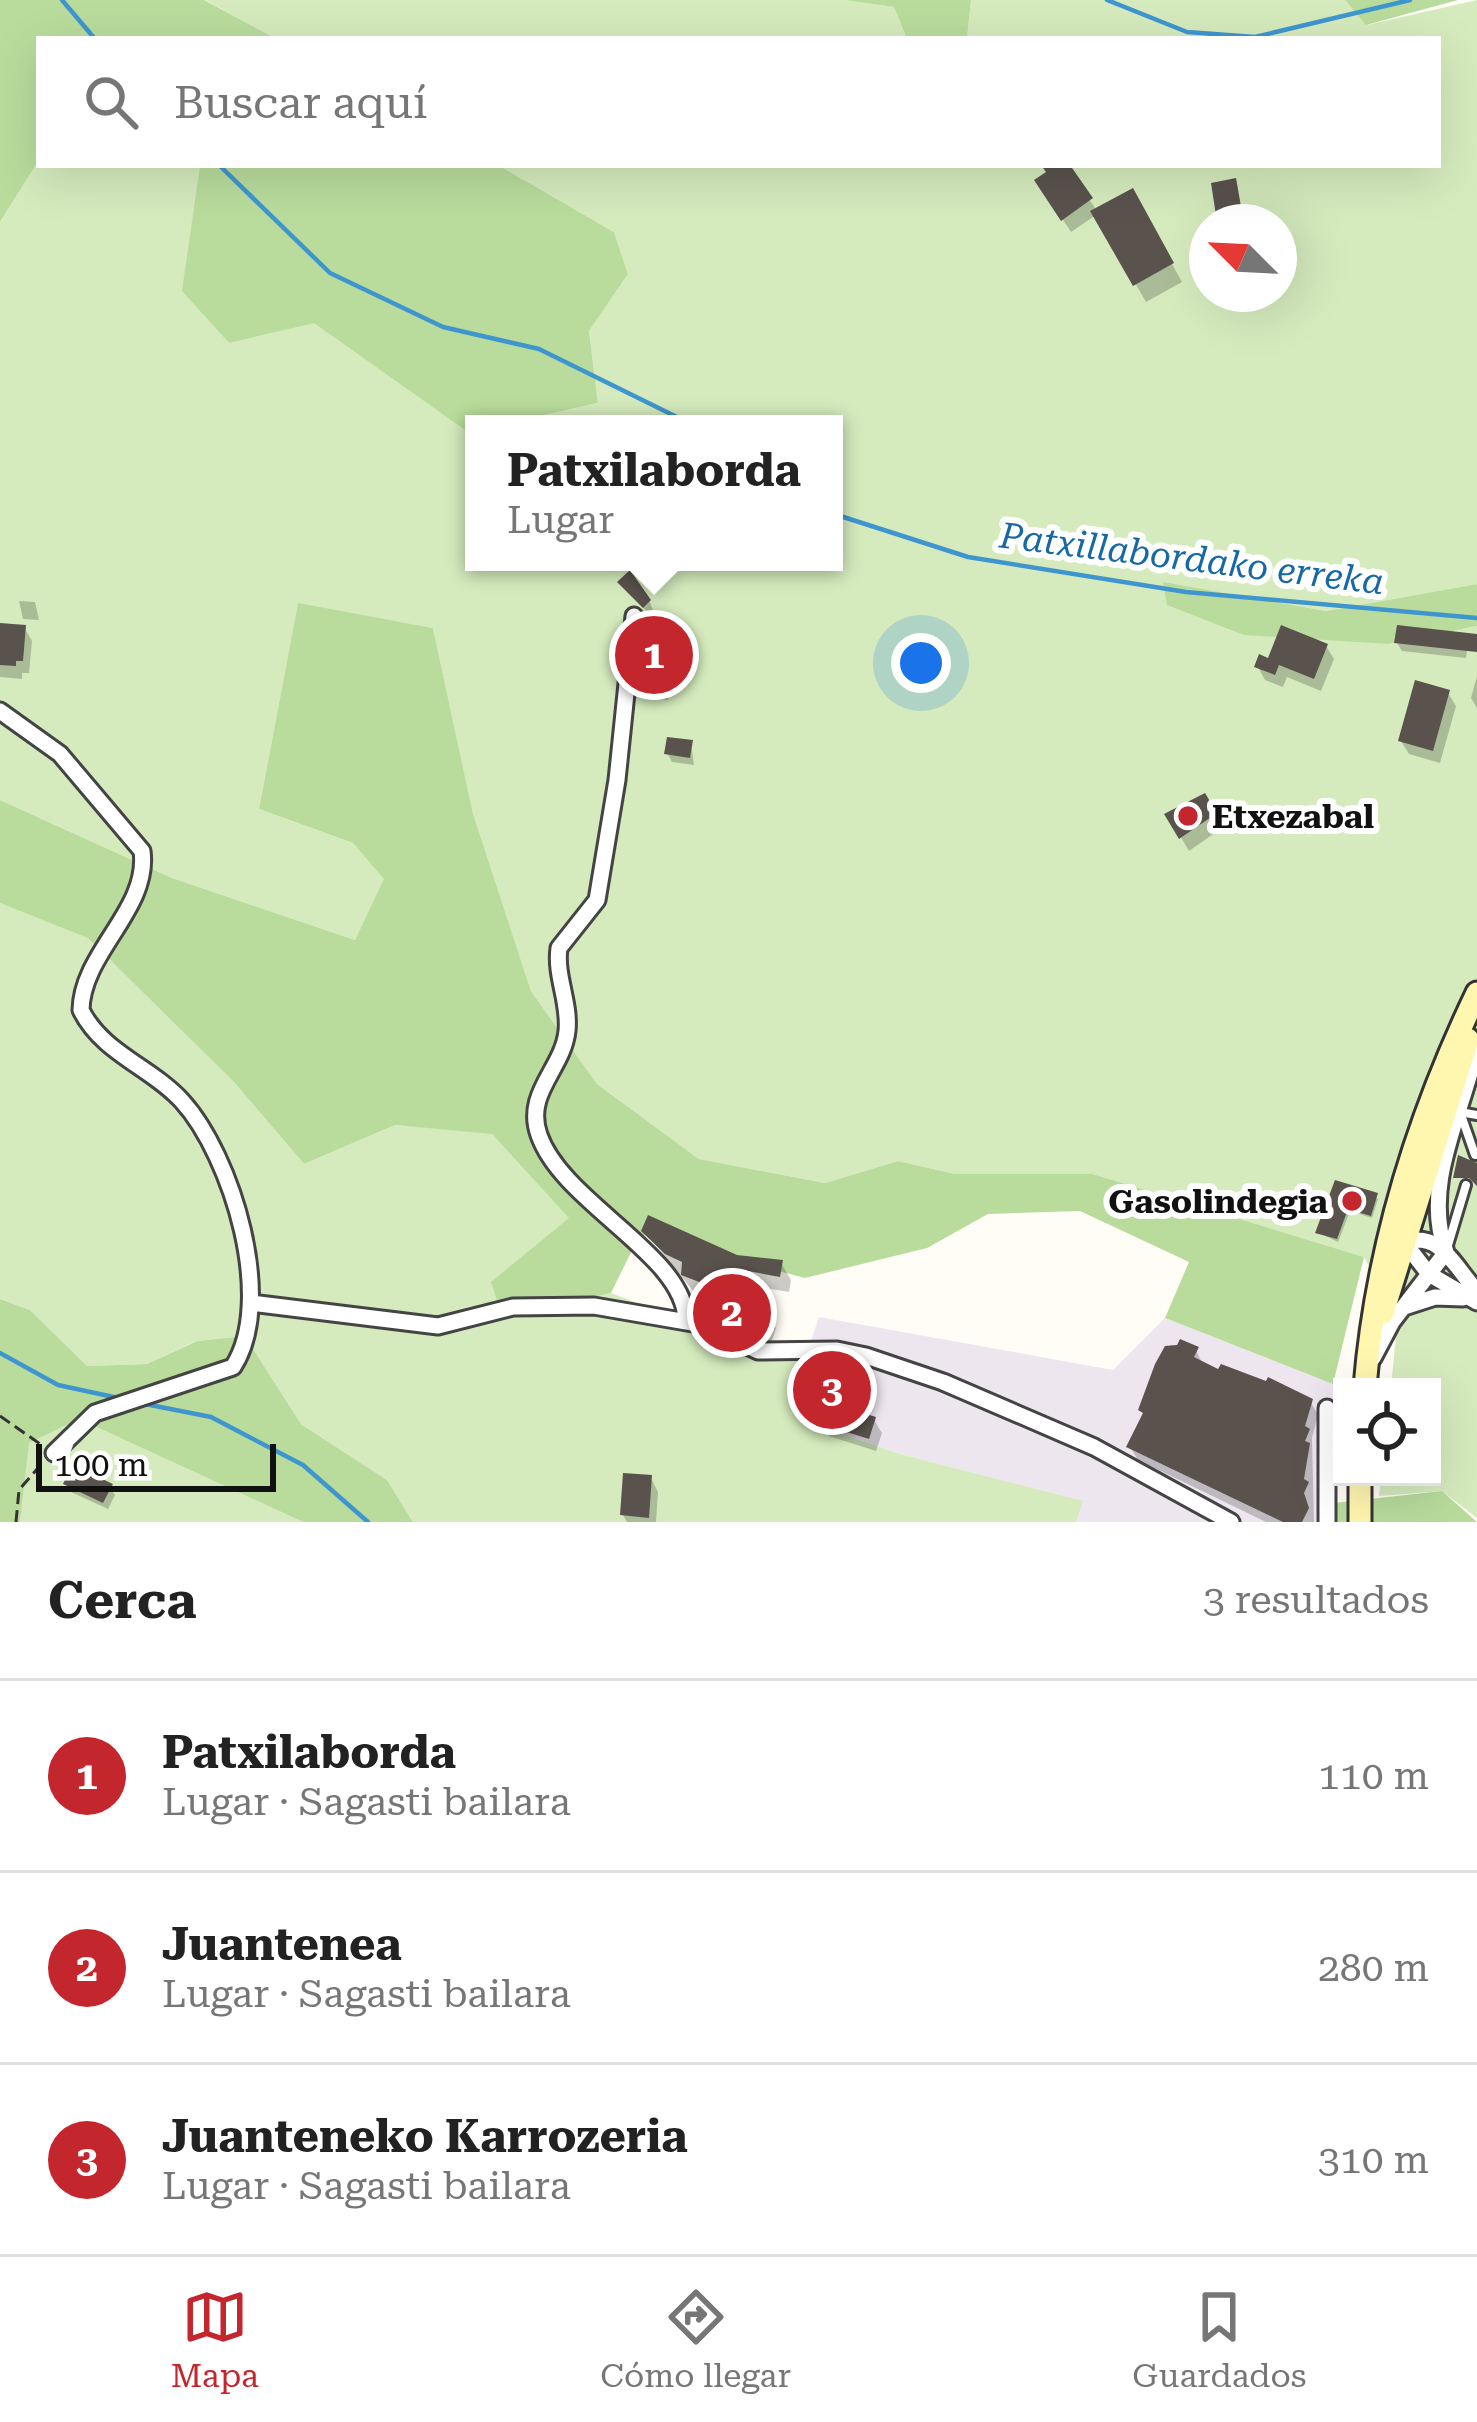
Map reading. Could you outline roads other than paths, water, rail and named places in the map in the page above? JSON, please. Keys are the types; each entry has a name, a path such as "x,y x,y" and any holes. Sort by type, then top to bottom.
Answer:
{"main road":[{"path":"1366,1378 1380,1264 1440,1076 1477,993"},
{"path":"1367,1378 1477,1004"},
{"path":"1404,1242 1402,1224 1414,1180 1414,1155"},
{"path":"1380,1264 1404,1242"},
{"path":"1360,1486 1360,1522"}],"street":[{"path":"634,616 617,780 597,900 559,948 567,1034 534,1111 539,1137 568,1180 667,1274 686,1305 686,1321"},
{"path":"0,710 60,754 142,851 142,875 86,976 81,1010 99,1039 179,1097 215,1146 239,1215 251,1303 243,1351 233,1367 95,1413 54,1454"},
{"path":"1476,1298 1446,1252 1437,1215 1438,1188 1468,1114 1477,1046"},
{"path":"1446,1252 1425,1239 1404,1242 1429,1274 1476,1298"},
{"path":"1367,1378 1402,1308 1446,1252"},
{"path":"1402,1308 1435,1297 1476,1298"},
{"path":"251,1303 404,1326 438,1326 513,1307 554,1304 686,1321 758,1351 836,1350 866,1356 943,1382 1094,1447 1231,1522"},
{"path":"1327,1522 1328,1408"}],"lane":[{"path":"1468,1114 1475,1155"},
{"path":"1446,1252 1466,1185"}],"waterway":[{"name":"Patxillabordako erreka","path":"62,0 92,36"},
{"path":"1107,0 1187,32 1241,36"},
{"path":"1259,36 1410,0"},
{"name":"Patxillabordako erreka","path":"222,168 330,273 443,327 539,349 673,415"},
{"name":"Patxillabordako erreka","path":"843,517 968,557 1186,592 1477,618"},
{"path":"0,1353 58,1385 123,1399"},
{"path":"140,1403 211,1417 303,1465 368,1522"}],"place":[{"name":"Patxilaborda","path":"654,655"},
{"name":"Etxezabal","path":"1188,816"},
{"name":"Gasolindegia","path":"1352,1201"},
{"name":"Juantenea","path":"732,1313"},
{"name":"Juanteneko Karrozeria","path":"832,1390"}]}
